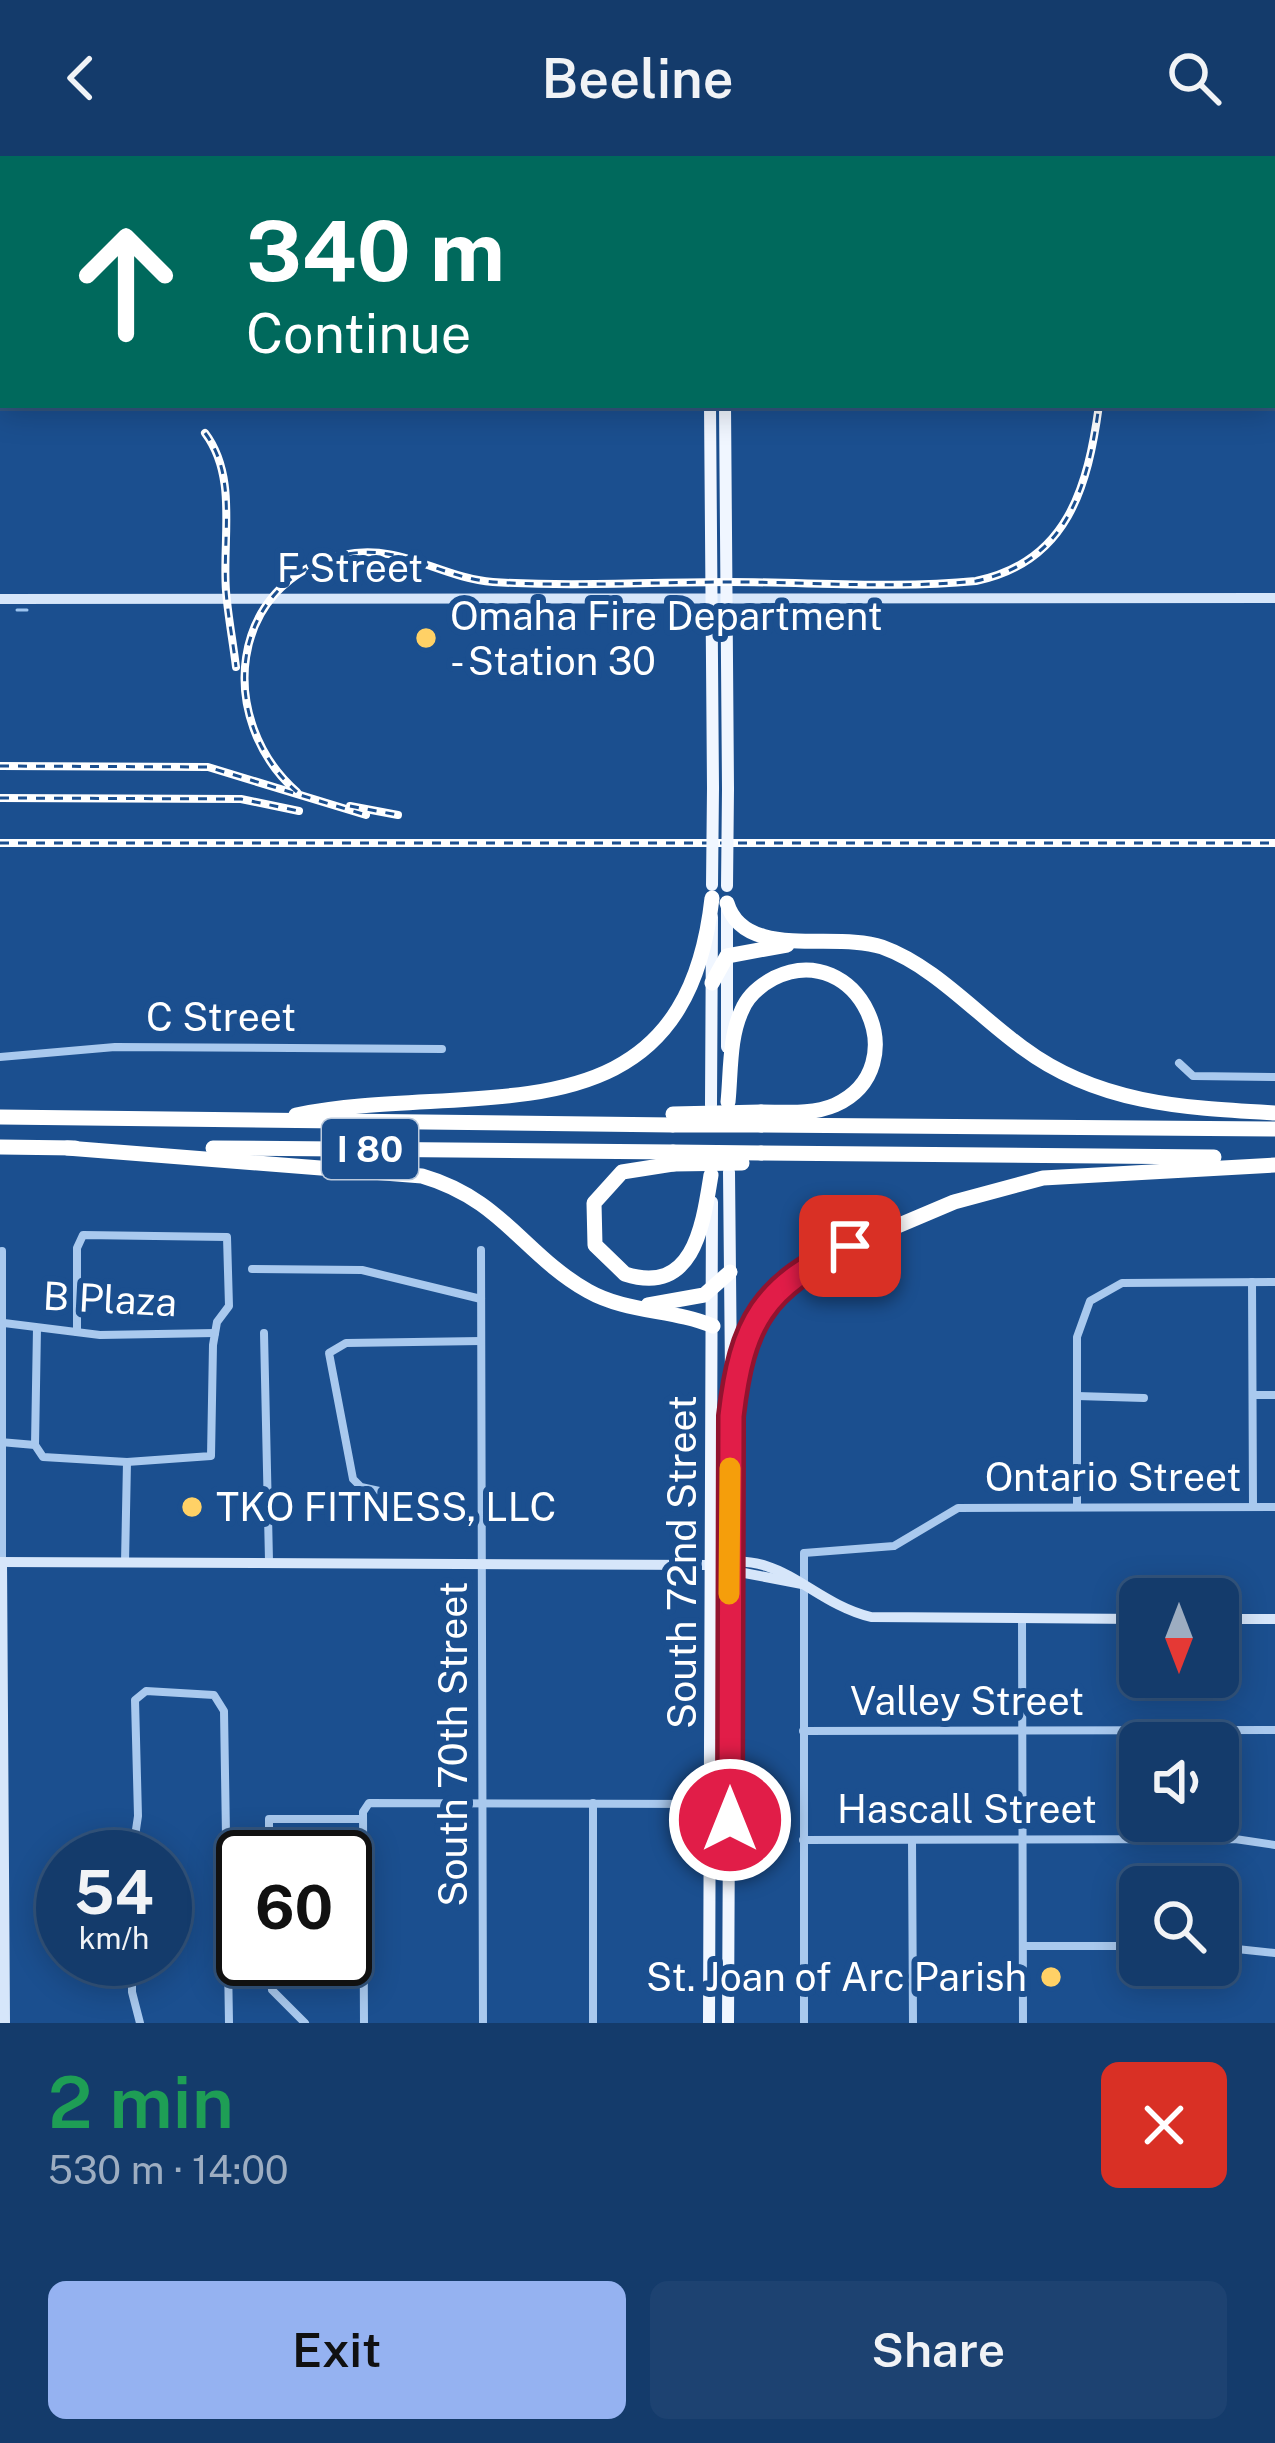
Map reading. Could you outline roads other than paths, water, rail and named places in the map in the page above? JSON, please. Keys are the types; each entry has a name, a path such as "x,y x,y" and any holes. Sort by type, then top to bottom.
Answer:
{"highway":[{"path":"719,893 735,923 753,934 868,943 913,963 1022,1048 1077,1081 1160,1105 1275,1113"},
{"path":"259,1123 339,1106 533,1094 604,1076 640,1056 677,1014 700,962 719,893"},
{"path":"712,983 727,956 788,945 868,943"},
{"path":"723,1104 736,1030 751,996 793,971 818,971 841,980 864,1000 874,1023 876,1046 867,1076 851,1094 825,1108 761,1119"},
{"name":"I 80","path":"0,1117 259,1123 761,1119 1275,1129"},
{"name":"I 80","path":"0,1148 1275,1161"},
{"path":"67,1148 422,1176 484,1204 579,1285 628,1305 713,1326"},
{"path":"673,1158 622,1172 594,1203 596,1245 625,1274 662,1276 688,1259 701,1235 711,1174"},
{"path":"731,1416 740,1354 757,1315 778,1288 820,1260 954,1202 1021,1182 1084,1173 1275,1161"},
{"path":"628,1305 685,1301 713,1292 730,1272"}],"main road":[{"path":"710,408 721,597"},
{"path":"723,1104 712,983 719,893 725,408"},
{"path":"719,893 727,956 723,1104"},
{"name":"South 72nd Street","path":"728,2023 729,1172"},
{"name":"South 72nd Street","path":"709,2023 711,1174"},
{"path":"711,1804 730,1820"}],"street":[{"name":"F Street","path":"0,599 1275,598"},
{"name":"C Street","path":"0,1057 115,1047 442,1048"},
{"path":"1179,1063 1193,1076 1275,1077"},
{"path":"37,1328 35,1445 43,1457 127,1462 211,1456 215,1333 229,1306 226,1238 81,1237 77,1332"},
{"name":"South 70th Street","path":"481,1250 483,2023"},
{"path":"2,1251 5,2023"},
{"path":"252,1269 362,1270 481,1298"},
{"path":"1252,1282 1253,1507"},
{"path":"1077,1507 1078,1325 1094,1298 1122,1283 1275,1282"},
{"name":"B Plaza","path":"2,1323 77,1332 215,1333"},
{"path":"264,1334 268,1561"},
{"path":"393,1494 358,1484 329,1353 337,1346 481,1341"},
{"path":"1253,1395 1275,1394"},
{"path":"1077,1396 1144,1398"},
{"path":"2,1442 35,1445"},
{"path":"124,1563 127,1462"},
{"name":"Ontario Street","path":"802,1584 804,1552 894,1546 958,1508 1275,1507"},
{"path":"1,1562 711,1565 787,1570 832,1604 871,1617 1119,1619"},
{"path":"802,1584 804,2023"},
{"path":"1022,1619 1023,2023"},
{"path":"1239,1619 1275,1619"},
{"path":"136,1830 135,1700 146,1691 214,1695 224,1711 229,2023"},
{"name":"Valley Street","path":"803,1731 1275,1730"},
{"path":"364,2023 364,1806 373,1802 711,1804"},
{"path":"593,1803 593,2023"},
{"path":"269,1830 269,1820 363,1820"},
{"name":"Hascall Street","path":"803,1840 1235,1839 1275,1845"},
{"path":"912,1840 913,2023"},
{"path":"1023,1946 1119,1946"},
{"path":"1239,1949 1275,1953"},
{"path":"135,1986 140,2023"},
{"path":"271,1986 304,2023"}],"waterway":[{"path":"17,610 27,610"}],"railway":[{"path":"297,792 271,763 254,729 245,693 246,657 256,623 275,593 304,570 363,552 401,557 493,582 884,585 976,581 1032,557 1068,516 1088,464 1098,408"},
{"path":"205,433 222,469 225,488 226,591 236,667"},
{"path":"0,766 208,767 366,815"},
{"path":"0,798 241,799 299,811"},
{"path":"350,806 398,815"},
{"path":"0,843 1275,843"}],"place":[{"name":"Omaha Fire Department - Station 30","path":"426,638"},
{"name":"TKO FITNESS, LLC","path":"192,1507"},
{"name":"St. Joan of Arc Parish","path":"1051,1977"}]}
